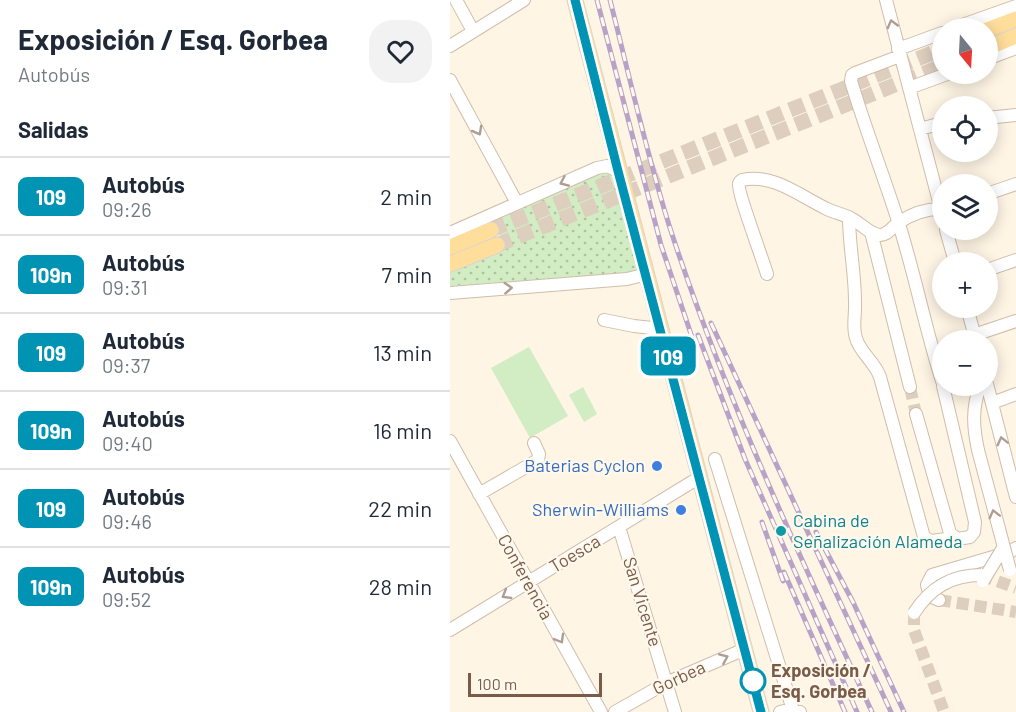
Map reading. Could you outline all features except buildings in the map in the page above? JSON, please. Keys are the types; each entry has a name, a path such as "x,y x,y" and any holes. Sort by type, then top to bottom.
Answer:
{"main road":[{"path":"575,0 761,712"},
{"path":"998,26 1016,19"},
{"path":"998,43 1016,36"},
{"path":"450,247 491,230"},
{"path":"450,264 497,245"}],"street":[{"path":"456,0 473,31"},
{"path":"450,46 524,0"},
{"path":"886,0 932,174"},
{"path":"975,18 1000,6 1016,6"},
{"path":"932,37 855,73 851,78 867,136 899,222 932,350"},
{"path":"998,55 1016,48"},
{"path":"450,80 517,203"},
{"path":"909,88 932,80"},
{"path":"998,117 1016,115"},
{"path":"920,129 932,126"},
{"path":"450,232 597,168 607,166 618,171"},
{"path":"767,274 739,186 742,180 761,178 770,181 827,209 849,217 877,234 885,234 899,222 923,210 932,208"},
{"path":"998,190 1016,184"},
{"path":"849,217 856,340 872,361 880,377 924,537 931,541 954,538 961,540 970,537 975,525 945,396"},
{"path":"872,232 910,387"},
{"path":"998,266 1016,260"},
{"path":"450,293 627,279 639,276 646,270"},
{"path":"604,320 661,329"},
{"path":"994,330 1016,321"},
{"path":"992,403 1016,394"},
{"path":"976,396 973,419 978,450 1010,548 1010,570"},
{"path":"990,396 1013,473 1016,497"},
{"path":"916,414 948,530 954,538"},
{"name":"Conferencia","path":"450,441 601,712"},
{"path":"479,494 538,460 539,454 534,443"},
{"path":"715,459 797,711 780,712"},
{"name":"Toesca","path":"450,630 700,477"},
{"name":"San Vicente","path":"619,527 675,712"},
{"path":"914,613 926,597 942,584 961,577 982,578 1010,548"},
{"path":"939,600 930,596 927,582 932,575 1010,552 1010,548"},
{"name":"Gorbea","path":"615,712 666,683 744,649"}],"green space":[{"path":"601,169 615,175 639,265 635,271 450,286 450,269 504,246 492,218"},
{"path":"529,347 568,416 530,438 491,368"},
{"path":"583,387 597,414 584,422 569,395"}],"tunnel":[{"path":"491,230 932,53"},
{"path":"497,245 932,70"},
{"path":"910,387 916,414"},
{"path":"981,575 1016,588"},
{"path":"939,600 1016,612"},
{"path":"914,613 914,630 944,712"}],"railway":[{"path":"597,0 661,245 695,346"},
{"path":"610,0 653,169 690,287 763,472 872,712"},
{"path":"711,323 891,712"},
{"path":"698,335 745,459 857,712"},
{"path":"762,522 783,581"},
{"path":"816,532 853,602 904,712"},
{"path":"784,572 845,712"}],"bus line":[{"name":"109","path":"575,0 761,712"}],"place":[{"name":"Baterias Cyclon","path":"657,466"},
{"name":"Sherwin-Williams","path":"681,510"},
{"name":"Cabina de Señalización Alameda","path":"781,531"},
{"name":"Exposición / Esq. Gorbea","path":"753,681"}]}
